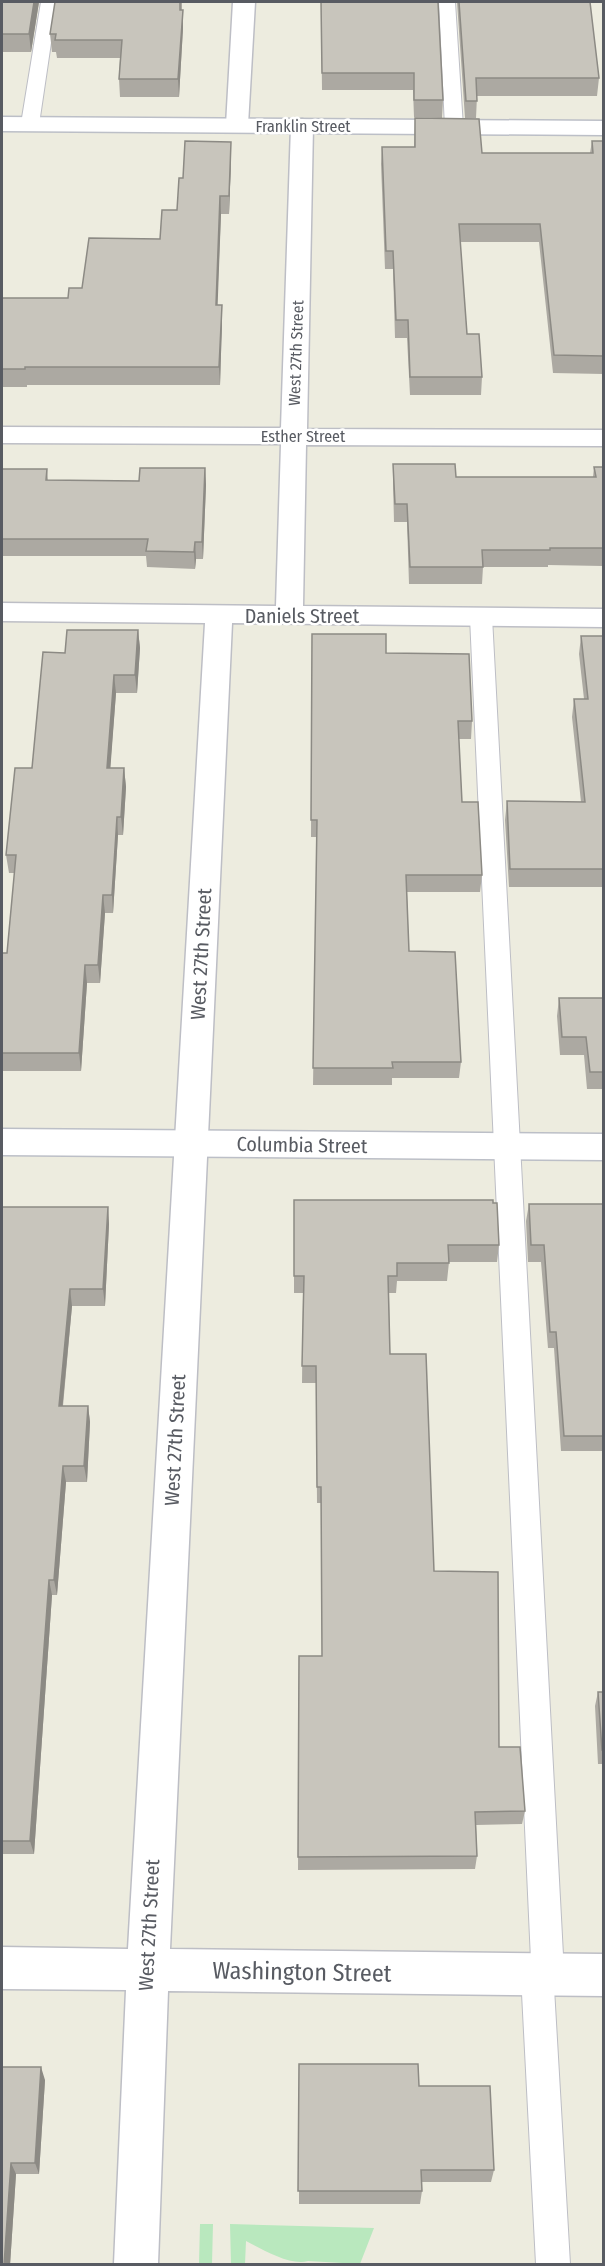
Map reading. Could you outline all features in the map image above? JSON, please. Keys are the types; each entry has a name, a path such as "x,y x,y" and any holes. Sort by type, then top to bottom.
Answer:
{"street":[{"path":"237,125 244,2"},
{"name":"Franklin Street","path":"2,124 603,128"},
{"name":"West 27th Street","path":"289,615 302,126"},
{"name":"Esther Street","path":"2,435 603,438"},
{"name":"Daniels Street","path":"2,612 603,618"},
{"name":"West 27th Street","path":"136,2265 147,1970 219,615"},
{"name":"Columbia Street","path":"2,1142 603,1147"},
{"name":"Washington Street","path":"2,1968 603,1975"}],"lane":[{"path":"30,124 49,2"},
{"path":"447,2 454,127"},
{"path":"481,617 507,1147 543,1974 553,2265"}],"green space":[{"path":"200,2224 213,2224 212,2264 199,2264"},
{"path":"230,2224 374,2228 360,2264 293,2261 276,2256 246,2241 245,2264 231,2264"}],"building":[{"path":"2,2 34,2 29,34 2,34"},
{"path":"55,2 180,2 180,10 183,10 178,79 119,79 122,40 55,40 56,34 50,34"},
{"path":"321,2 438,2 443,100 414,100 414,73 322,73"},
{"path":"459,2 590,2 599,78 476,78 477,101 466,101"},
{"path":"415,118 479,119 482,153 593,153 592,141 603,141 603,356 554,355 540,224 459,224 467,334 479,334 482,377 410,377 408,320 396,320 393,251 386,251 382,147 415,147"},
{"path":"185,141 231,142 229,196 220,196 216,305 222,305 219,367 2,369 2,298 68,298 69,288 82,288 89,238 160,239 162,210 177,210 179,178 183,178"},
{"path":"393,464 455,464 456,477 596,477 594,467 603,467 603,548 482,550 483,567 410,567 407,504 395,504"},
{"path":"140,468 205,468 202,542 195,542 194,552 146,551 148,539 2,539 2,469 47,469 46,480 139,481"},
{"path":"67,630 138,630 135,675 114,675 107,768 124,768 121,817 117,817 112,895 103,895 98,965 85,965 79,1053 2,1053 2,953 7,953 16,855 6,855 15,768 32,768 43,652 65,653"},
{"path":"312,634 386,634 386,653 469,654 472,721 458,721 462,802 478,802 482,875 406,875 409,951 455,952 461,1062 392,1062 393,1068 313,1068 317,820 311,820"},
{"path":"581,636 603,636 603,869 510,869 507,801 585,802 574,699 588,699"},
{"path":"559,998 603,998 603,1072 590,1072 586,1037 562,1037"},
{"path":"294,1200 493,1200 493,1203 497,1203 499,1245 448,1245 449,1263 397,1263 397,1276 388,1276 390,1354 426,1354 434,1571 498,1572 499,1747 520,1747 525,1811 475,1812 477,1856 298,1857 299,1656 322,1656 321,1487 317,1487 316,1366 302,1366 304,1276 294,1276"},
{"path":"529,1204 603,1204 603,1436 564,1436 556,1332 550,1332 544,1245 531,1245"},
{"path":"2,1207 108,1207 103,1289 70,1289 59,1406 88,1406 84,1466 63,1466 54,1580 49,1580 30,1841 2,1841"},
{"path":"598,1692 603,1692 603,1750 602,1750"},
{"path":"299,2064 418,2064 419,2086 490,2086 494,2170 421,2170 422,2191 298,2191"},
{"path":"2,2067 41,2067 35,2163 11,2163 4,2265 2,2265"}]}
